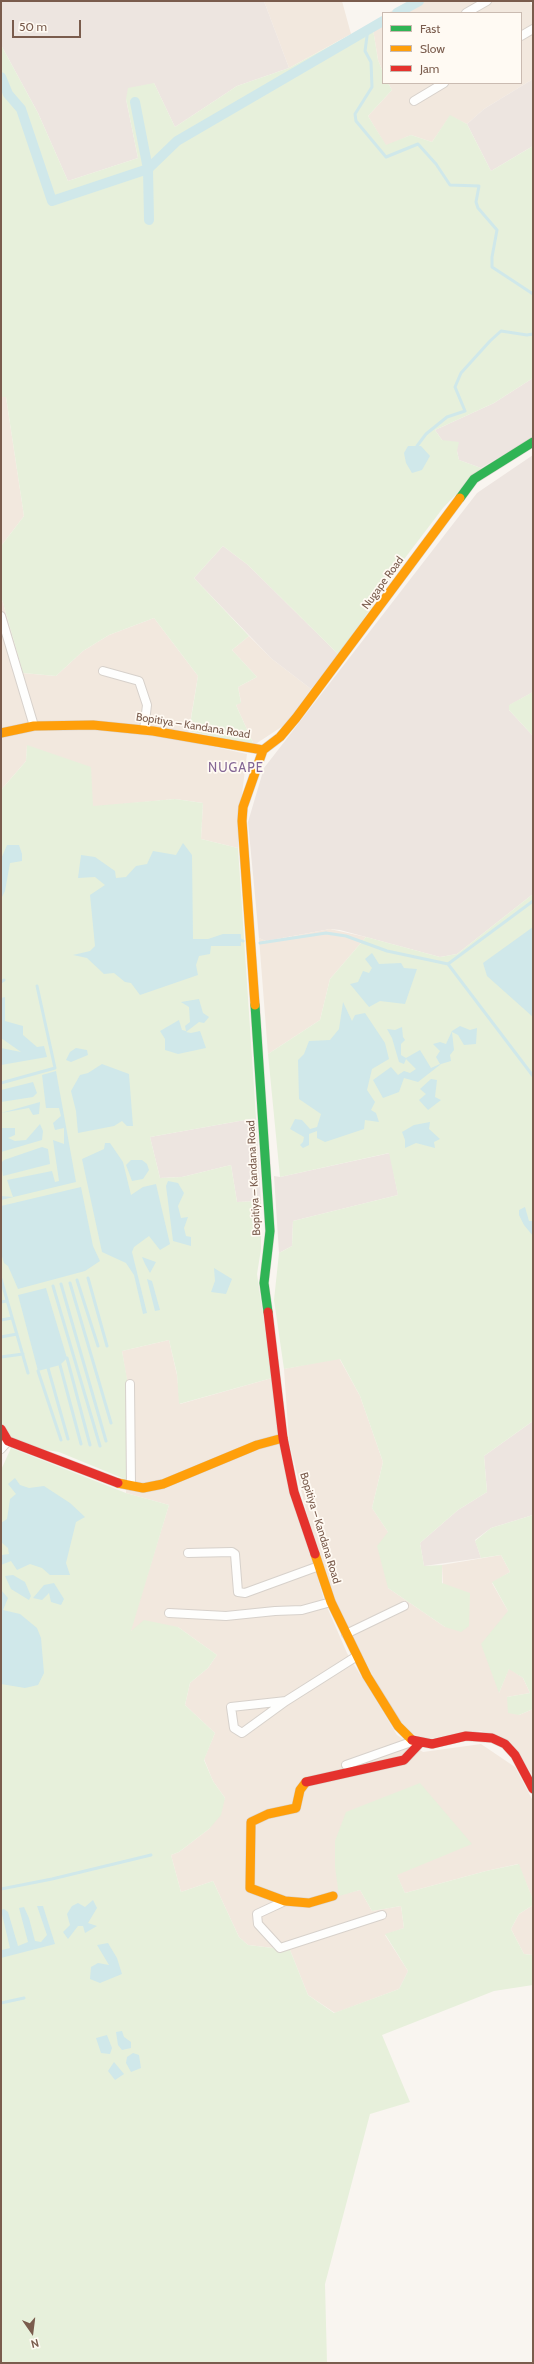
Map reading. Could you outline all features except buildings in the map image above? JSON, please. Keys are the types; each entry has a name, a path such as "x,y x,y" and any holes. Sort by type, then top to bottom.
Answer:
{"main road":[{"name":"Nugape Road","path":"263,750 280,737 296,718 385,601 474,479 533,442"},
{"name":"Bopitiya – Kandana Road","path":"1,734 34,726 93,725 144,730 263,750 244,807 242,821 270,1231 264,1283 284,1438 294,1492 331,1602 357,1656 398,1726 417,1742"},
{"path":"1,1429 8,1441 120,1484 143,1488 163,1484 257,1445 284,1438"},
{"path":"333,1896 309,1903 285,1901 250,1888 251,1822 268,1814 296,1808 300,1790 306,1782 404,1760 417,1742 432,1744 466,1736 492,1738 505,1744 514,1755 533,1789"}],"street":[{"path":"468,12 487,1"},
{"path":"522,35 533,29"},
{"path":"414,101 442,84"},
{"path":"1,616 34,726"},
{"path":"103,671 139,681 147,704 144,730"},
{"path":"130,1384 131,1486"},
{"path":"1,1449 8,1441"},
{"path":"188,1553 232,1552 235,1554 238,1592 245,1592 319,1566"},
{"path":"168,1613 226,1616 302,1610 331,1602"},
{"path":"346,1634 404,1606"},
{"path":"286,1701 231,1707 234,1728 242,1733 286,1701 357,1656"},
{"path":"346,1766 417,1742"},
{"path":"285,1901 257,1914 258,1924 280,1948 382,1915"}],"shaded area":[{"path":"1,1 264,1 289,68 237,86 175,127 154,83 126,99 138,158 68,181 38,113 1,45"},
{"path":"264,1 342,1 351,34 289,68"},
{"path":"409,1 529,1 533,7 533,79 484,109 467,124 450,116 432,142 411,135 386,146 368,116 392,90 389,84 522,84 522,12 390,12"},
{"path":"382,17 382,70 378,60 372,23"},
{"path":"533,79 533,146 491,171 467,124 484,109"},
{"path":"533,378 533,437 481,468 459,460 457,451 442,440 435,430 494,403"},
{"path":"1,397 6,397 24,516 1,546"},
{"path":"533,455 533,692 510,705 509,710 533,736 533,894 457,954 440,957 340,930 330,929 266,941 259,938 248,822 264,768 477,493"},
{"path":"223,546 248,565 339,655 311,689 272,659 194,578"},
{"path":"1,596 23,673 56,676 83,651 109,635 154,618 198,676 187,741 247,754 239,818 238,848 201,839 203,803 175,799 92,807 27,746 26,761 1,790"},
{"path":"249,636 272,659 311,689 286,724 254,745 236,705 241,702 238,687 257,677 232,650"},
{"path":"330,929 366,937 330,979 320,1020 268,1054 259,938 266,941"},
{"path":"256,1118 261,1201 237,1202 231,1165 182,1177 160,1178 150,1137"},
{"path":"390,1153 398,1195 293,1221 292,1246 279,1253 274,1176 280,1177"},
{"path":"169,1340 177,1375 180,1404 272,1378 308,1542 324,1600 347,1653 397,1735 423,1752 481,1744 515,1767 533,1801 533,1900 518,1864 405,1893 397,1876 339,1895 360,1890 372,1911 401,1906 404,1928 385,1935 408,1971 399,1989 335,2013 308,1995 290,1950 248,1945 239,1937 213,1881 181,1892 171,1855 179,1852 209,1829 225,1798 213,1781 204,1759 215,1733 185,1705 190,1683 208,1668 217,1655 178,1627 130,1631 169,1505 126,1493 130,1400 122,1351"},
{"path":"339,1358 360,1396 383,1462 372,1508 388,1532 388,1588 445,1627 442,1565 501,1555 510,1572 492,1583 508,1611 499,1693 509,1668 523,1678 530,1693 507,1697 519,1715 533,1709 533,1776 512,1745 481,1731 429,1739 412,1734 393,1713 337,1609 308,1518 289,1442 284,1369"},
{"path":"533,1421 533,1515 491,1528 475,1540 481,1558 424,1566 420,1543 458,1510 487,1492 484,1456"},
{"path":"533,1905 533,1955 524,1954 511,1929 519,1914"}],"green space":[{"path":"372,23 378,60 382,70 382,84 389,84 392,90 368,116 386,145 411,135 432,142 450,115 467,124 491,171 533,146 533,378 494,403 435,430 442,440 459,442 457,451 459,460 481,468 443,508 405,558 339,655 248,565 223,546 194,578 249,636 232,650 257,677 238,687 241,703 236,705 254,745 189,731 198,676 154,618 109,635 83,651 56,676 23,673 1,596 1,546 24,516 6,397 1,397 1,45 38,113 68,181 138,158 126,99 128,88 154,83 175,127 237,86 289,68"},
{"path":"533,692 533,736 509,710 509,705"},
{"path":"27,745 91,767 93,806 175,799 203,803 201,839 238,848 256,1118 150,1137 160,1178 182,1177 231,1165 237,1202 261,1201 261,1249 257,1274 272,1378 179,1404 177,1374 169,1340 122,1351 127,1379 127,1480 59,1452 1,1443 1,790 26,761"},
{"path":"533,894 533,1421 484,1456 487,1492 458,1510 420,1543 424,1566 442,1565 442,1583 470,1593 469,1626 461,1632 445,1627 388,1588 377,1546 388,1532 372,1508 383,1462 360,1396 340,1359 284,1369 274,1300 279,1253 292,1246 293,1221 398,1195 389,1153 280,1177 268,1054 320,1020 330,979 366,937 440,957 457,954"},
{"path":"11,1448 126,1493 169,1505 131,1631 144,1620 178,1627 217,1655 208,1668 190,1683 185,1705 215,1733 204,1760 213,1781 225,1798 221,1815 209,1829 179,1852 171,1855 181,1892 213,1881 239,1937 248,1945 290,1950 308,1995 334,2013 399,1989 408,1971 385,1934 404,1928 401,1906 372,1911 360,1890 339,1896 335,1867 335,1841 346,1812 420,1783 472,1844 397,1875 405,1893 486,1871 519,1864 533,1900 533,1905 519,1914 511,1929 524,1954 533,1955 533,1985 494,1991 382,2035 410,2102 370,2114 325,2284 327,2363 1,2363 1,1470"},
{"path":"533,1515 533,1709 519,1715 508,1713 507,1697 530,1693 523,1678 509,1669 499,1693 481,1644 508,1611 492,1582 510,1572 501,1555 481,1558 475,1541 491,1528"}],"water":[{"path":"408,446 421,446 430,456 422,470 412,473 406,463 404,453"},
{"path":"183,843 192,855 193,939 208,939 223,934 241,934 241,946 211,946 210,954 199,956 196,965 198,975 140,995 131,983 125,982 114,973 104,974 87,958 73,955 90,951 95,946 90,895 105,885 95,877 78,878 81,855 95,857 115,871 116,878 126,877 136,866 147,864 153,851 176,855"},
{"path":"7,845 19,845 22,854 22,861 10,863 5,891 1,899 1,859"},
{"path":"533,927 533,1017 487,976 483,963"},
{"path":"372,953 379,964 401,963 404,968 417,969 405,1004 380,1001 369,1007 350,984 358,982 363,971 369,973 372,968 365,959"},
{"path":"5,997 5,1021 23,1026 23,1035 37,1047 44,1046 47,1057 1,1065 1,1048 21,1052 1,1038 1,998"},
{"path":"199,999 203,1013 209,1017 204,1023 199,1022 186,1032 191,1033 200,1031 206,1048 178,1054 165,1050 165,1039 160,1031 179,1020 182,1030 186,1031 185,1026 190,1022 189,1007 181,1002"},
{"path":"343,1002 352,1021 355,1015 365,1013 385,1043 389,1059 372,1069 367,1090 375,1102 371,1110 376,1113 379,1122 365,1120 364,1129 325,1142 317,1138 317,1131 309,1134 309,1145 303,1148 300,1145 303,1142 304,1137 290,1129 295,1119 302,1120 310,1129 317,1127 321,1114 299,1099 298,1060 304,1054 309,1041 330,1040 339,1029"},
{"path":"460,1026 470,1030 477,1028 476,1044 464,1045 458,1035 452,1032 454,1050 450,1055 451,1061 441,1064 418,1082 404,1078 399,1092 383,1098 373,1080 391,1067 398,1075 404,1071 410,1073 416,1069 406,1059 404,1064 399,1062 392,1038 387,1029 395,1030 402,1027 403,1037 405,1040 401,1044 401,1055 406,1058 420,1050 431,1068 440,1064 436,1057 440,1051 433,1044 440,1042 446,1044 452,1031"},
{"path":"76,1048 87,1050 88,1055 71,1062 66,1060 70,1052"},
{"path":"102,1064 129,1074 133,1126 127,1126 122,1121 114,1126 78,1133 76,1111 71,1091 80,1075 88,1073"},
{"path":"56,1071 76,1182 1,1200 1,1196 13,1197 7,1180 52,1171 55,1182 59,1181 53,1140 64,1144 64,1128 55,1130 53,1123 61,1116 59,1108 46,1108 42,1075"},
{"path":"431,1079 437,1080 435,1097 441,1100 428,1110 419,1100 426,1094 420,1089"},
{"path":"33,1082 37,1093 33,1097 1,1102 1,1090"},
{"path":"40,1102 39,1114 33,1115 29,1108 1,1113"},
{"path":"430,1122 429,1129 440,1139 434,1142 435,1148 416,1143 405,1148 405,1140 402,1132 414,1125"},
{"path":"40,1124 43,1131 42,1140 1,1152 1,1128 15,1128 15,1135 8,1138 15,1141 26,1140"},
{"path":"105,1143 110,1143 123,1162 131,1195 143,1187 156,1184 170,1244 160,1250 149,1236 134,1247 132,1252 147,1313 143,1314 134,1275 126,1263 102,1252 82,1159 104,1149"},
{"path":"42,1147 48,1149 50,1164 3,1176 1,1163 4,1160"},
{"path":"131,1160 142,1160 147,1164 149,1170 143,1179 132,1181 126,1165"},
{"path":"168,1181 178,1183 184,1193 178,1206 181,1218 188,1217 184,1228 186,1236 191,1237 191,1246 173,1241 166,1186"},
{"path":"81,1187 93,1246 100,1261 85,1271 18,1289 8,1266 4,1263 1,1253 1,1206"},
{"path":"525,1207 529,1221 533,1221 533,1236 524,1225 519,1215 519,1210"},
{"path":"142,1257 156,1262 150,1273 145,1264"},
{"path":"214,1268 232,1279 226,1294 211,1292 215,1281"},
{"path":"147,1279 152,1281 160,1310 155,1311"},
{"path":"46,1288 67,1358 60,1365 38,1371 18,1295"},
{"path":"15,1478 20,1485 29,1488 44,1486 70,1503 85,1517 76,1522 66,1563 70,1575 50,1575 42,1568 30,1564 17,1570 11,1561 1,1565 2,1555 9,1554 8,1548 1,1542 1,1523 7,1519 10,1499 16,1494 8,1484"},
{"path":"13,1575 25,1582 31,1596 29,1600 11,1589 5,1576"},
{"path":"54,1583 64,1599 61,1605 51,1602 49,1593 42,1600 33,1598 44,1585"},
{"path":"1,1590 8,1598 3,1610 20,1614 37,1628 41,1638 44,1673 38,1685 25,1688 1,1684"},
{"path":"93,1900 97,1908 88,1923 97,1926 85,1933 83,1926 78,1926 68,1939 63,1932 70,1925 67,1914 72,1906 78,1903 85,1907"},
{"path":"37,1906 43,1906 55,1944 1,1958 1,1948 2,1950 10,1948 1,1910 4,1909 8,1912 18,1946 28,1942 19,1908 24,1907 29,1918 35,1941 41,1942 47,1935"},
{"path":"108,1943 117,1958 122,1974 100,1983 90,1979 91,1967 98,1963 109,1965 97,1945"},
{"path":"122,2031 124,2037 131,2042 131,2048 122,2050 118,2045 116,2032"},
{"path":"107,2035 112,2048 110,2054 101,2053 96,2038"},
{"path":"133,2053 139,2055 141,2068 131,2072 126,2063 127,2057"},
{"path":"114,2062 124,2074 115,2080 108,2071"}],"waterway":[{"path":"399,12 419,1"},
{"path":"1,77 8,94 21,109 52,201 148,169 177,141 382,22"},
{"path":"368,29 365,51 371,62 372,87 355,114 356,121 386,157 418,144 436,164 450,185 479,186 476,202 478,208 497,230 492,257 492,267 533,294"},
{"path":"135,102 148,169 149,220"},
{"path":"417,446 426,434 447,417 465,411 455,387 461,373 490,341 501,331 527,335 533,334"},
{"path":"533,901 448,964 533,1076"},
{"path":"260,943 326,933 346,936 387,951 448,964"},
{"path":"1,1083 55,1068 37,986"},
{"path":"88,1278 107,1346"},
{"path":"1,1279 28,1373"},
{"path":"77,1280 98,1346"},
{"path":"70,1283 111,1423"},
{"path":"61,1284 106,1441"},
{"path":"53,1286 100,1446"},
{"path":"1,1302 7,1301"},
{"path":"1,1320 12,1318"},
{"path":"1,1337 17,1334"},
{"path":"1,1357 23,1354"},
{"path":"67,1358 90,1445"},
{"path":"60,1365 81,1444"},
{"path":"48,1368 68,1439"},
{"path":"38,1371 61,1440"},
{"path":"1,1889 52,1879 151,1855"},
{"path":"1,2003 24,1998"}],"traffic: fast":[{"path":"460,498 474,479 533,442"},
{"path":"255,1005 270,1231 264,1283 268,1312"}],"traffic: slow":[{"path":"263,750 280,737 296,718 460,498"},
{"path":"1,733 34,726 93,725 153,731 263,750"},
{"path":"255,1005 242,821 243,807 263,750"},
{"path":"118,1483 143,1488 163,1484 257,1445 283,1438"},
{"path":"315,1554 331,1602 367,1676 398,1726 412,1740"},
{"path":"306,1782 300,1790 296,1808 268,1814 251,1822 250,1888 285,1901 309,1903 333,1896"}],"traffic: jam":[{"path":"268,1312 283,1438 294,1492 315,1554"},
{"path":"1,1429 8,1441 118,1483"},
{"path":"412,1740 432,1744 466,1736 492,1738 505,1744 515,1755 533,1789"},
{"path":"306,1782 404,1760 420,1743"}],"district":[{"name":"NUGAPE","path":"236,768"}]}
